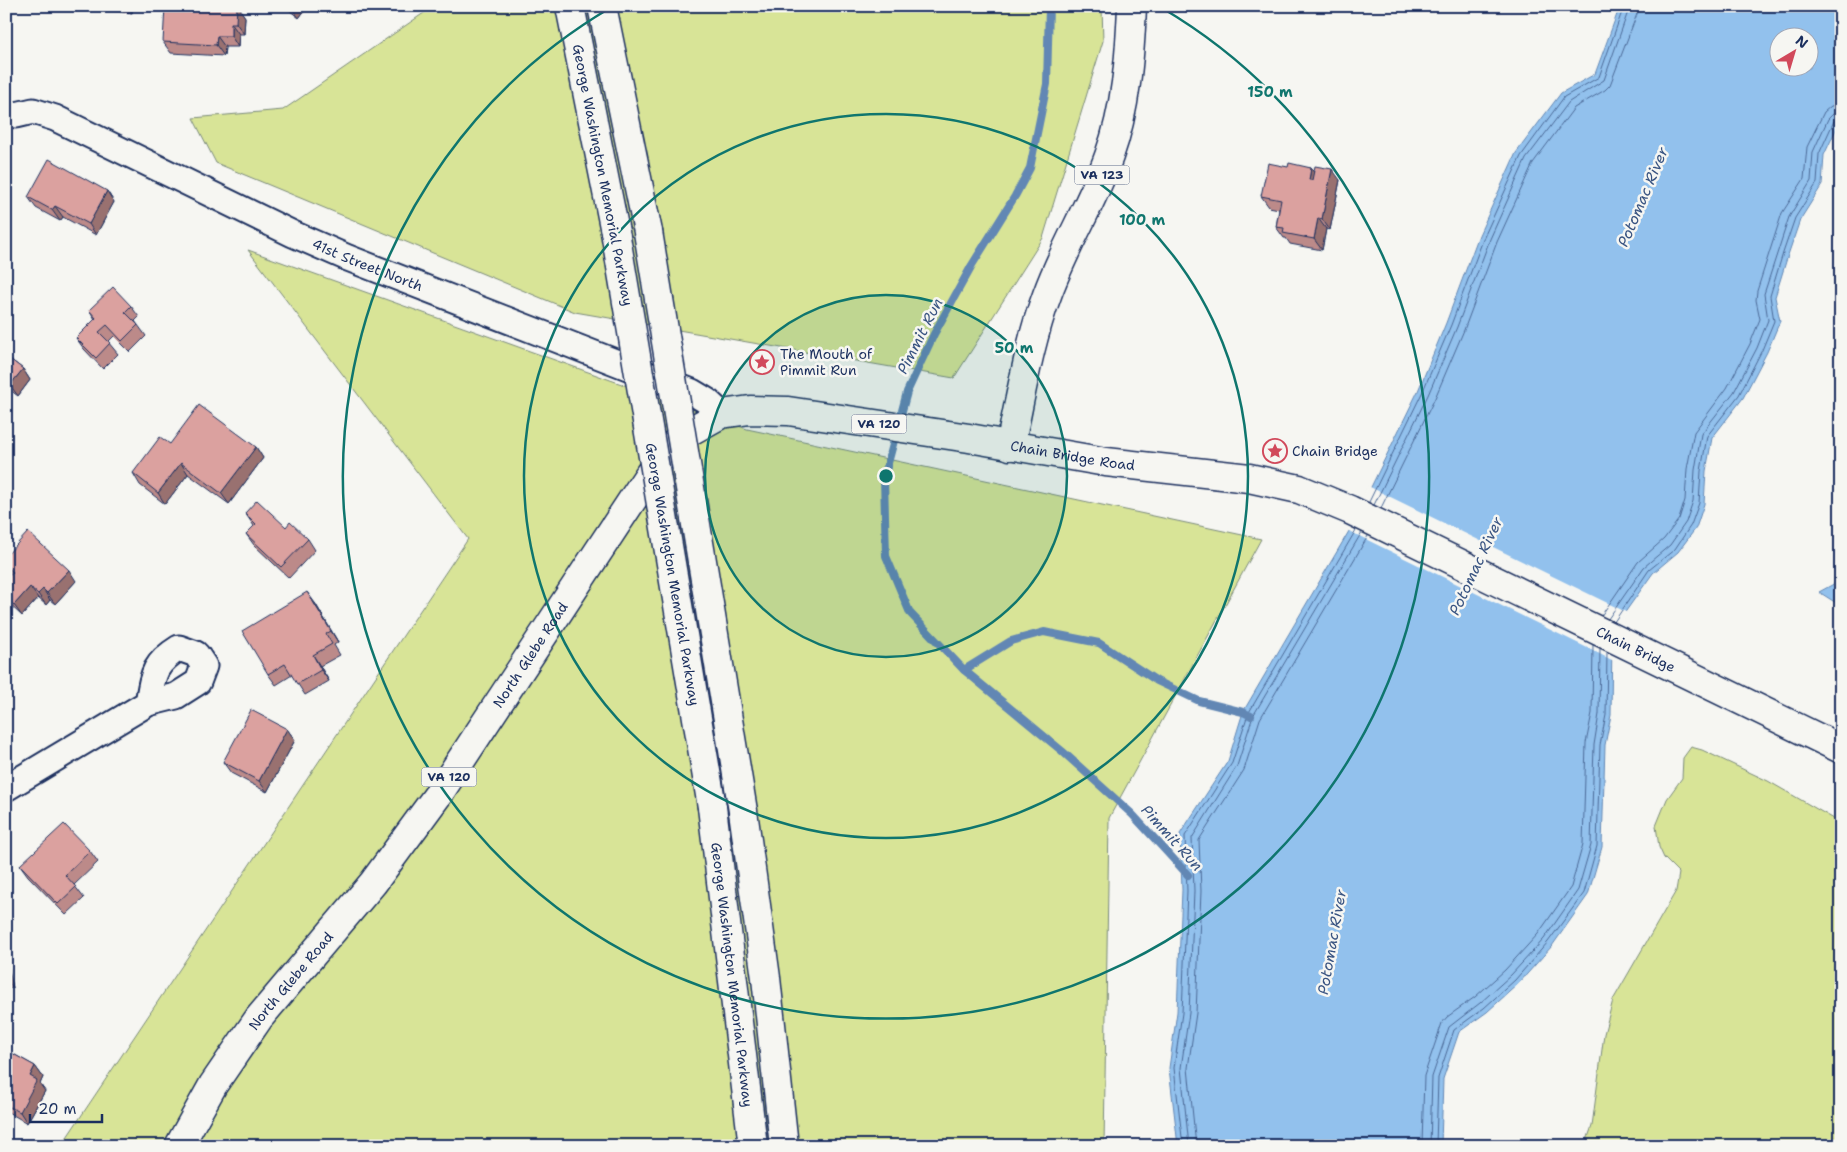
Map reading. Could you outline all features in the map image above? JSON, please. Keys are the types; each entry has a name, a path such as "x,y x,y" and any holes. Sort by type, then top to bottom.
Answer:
{"main road":[{"name":"George Washington Memorial Parkway","path":"570,6 616,238 712,807 753,1146"},
{"path":"602,6 648,232 743,811 766,978 784,1146"},
{"name":"Chain Bridge Road","path":"1132,6 1127,73 1114,138 1094,193 1047,295 1035,334 1010,446 1134,466 1249,478 1299,490 1350,510"},
{"name":"North Glebe Road","path":"179,1146 213,1085 259,1018 373,883 434,800 652,470 662,456 685,434 721,414 750,410 788,411 969,438 1010,446"},
{"name":"Chain Bridge","path":"1350,510 1841,748"}],"street":[{"name":"41st Street North","path":"16,115 33,111 55,118 293,234 348,258 692,392 707,401 721,414"},
{"path":"6,788 148,704"}],"green space":[{"path":"434,6 1102,6 1103,41 1043,238 954,378 575,312 216,163 193,118 283,110"},
{"path":"248,250 747,429 1261,539 1109,818 1104,1146 61,1146 468,539"},
{"path":"1691,747 1702,750 1768,781 1841,823 1841,1146 1585,1146 1592,1126 1604,1034 1613,1000 1676,891 1679,873 1664,858 1659,847 1656,826 1667,799 1682,778 1683,758"}],"water":[{"name":"Potomac River","path":"1620,6 1841,6 1841,119 1824,155 1822,185 1800,220 1775,297 1780,321 1767,352 1743,398 1712,438 1706,471 1704,504 1696,528 1678,552 1653,573 1621,618 1612,637 1611,715 1605,745 1602,847 1588,895 1552,946 1519,983 1487,1012 1459,1032 1443,1079 1441,1146 1178,1146 1169,1068 1177,1012 1182,890 1180,834 1228,761 1243,712 1352,526 1418,391 1479,235 1516,153 1561,93 1595,74"},
{"path":"1841,580 1841,606 1819,592"}],"pier":[{"path":"1368,486 1628,613 1614,638 1614,661 1347,530"}],"building":[{"path":"165,6 237,6 236,23 231,23 231,36 217,36 216,45 163,42"},
{"path":"49,159 107,191 89,224 55,206 52,210 28,197"},
{"path":"1268,163 1288,167 1289,163 1311,168 1309,180 1312,180 1315,166 1332,169 1322,219 1318,218 1314,239 1283,233 1284,228 1276,227 1281,200 1261,196"},
{"path":"113,287 131,306 125,312 138,325 122,341 107,325 99,332 110,343 96,358 76,338 96,318 89,310"},
{"path":"6,356 23,369 10,385 6,382"},
{"path":"199,405 256,447 221,493 181,463 158,493 133,473 160,437 170,444"},
{"path":"257,500 286,527 290,522 308,539 281,567 246,534 256,524 245,513"},
{"path":"28,532 69,570 47,593 43,589 38,594 30,587 14,605 6,597 6,580 13,572 6,566 6,556"},
{"path":"307,592 331,631 326,634 332,644 313,655 321,670 297,684 285,664 268,674 242,631"},
{"path":"251,710 287,729 259,781 223,762"},
{"path":"64,824 90,851 65,875 76,887 58,904 20,865"},
{"path":"6,1050 35,1066 30,1076 37,1080 20,1112 6,1105"}],"waterway":[{"name":"Pimmit Run","path":"1049,6 1047,84 1030,168 972,265 934,334 907,392 884,478 886,556 910,613 964,670 1062,751 1132,814 1188,875"},
{"name":"Pimmit Run","path":"964,670 1011,641 1044,632 1099,643 1157,681 1199,701 1243,712 1251,716"}],"place":[{"name":"The Mouth of Pimmit Run","path":"762,362"},
{"name":"Chain Bridge","path":"1275,451"}]}
